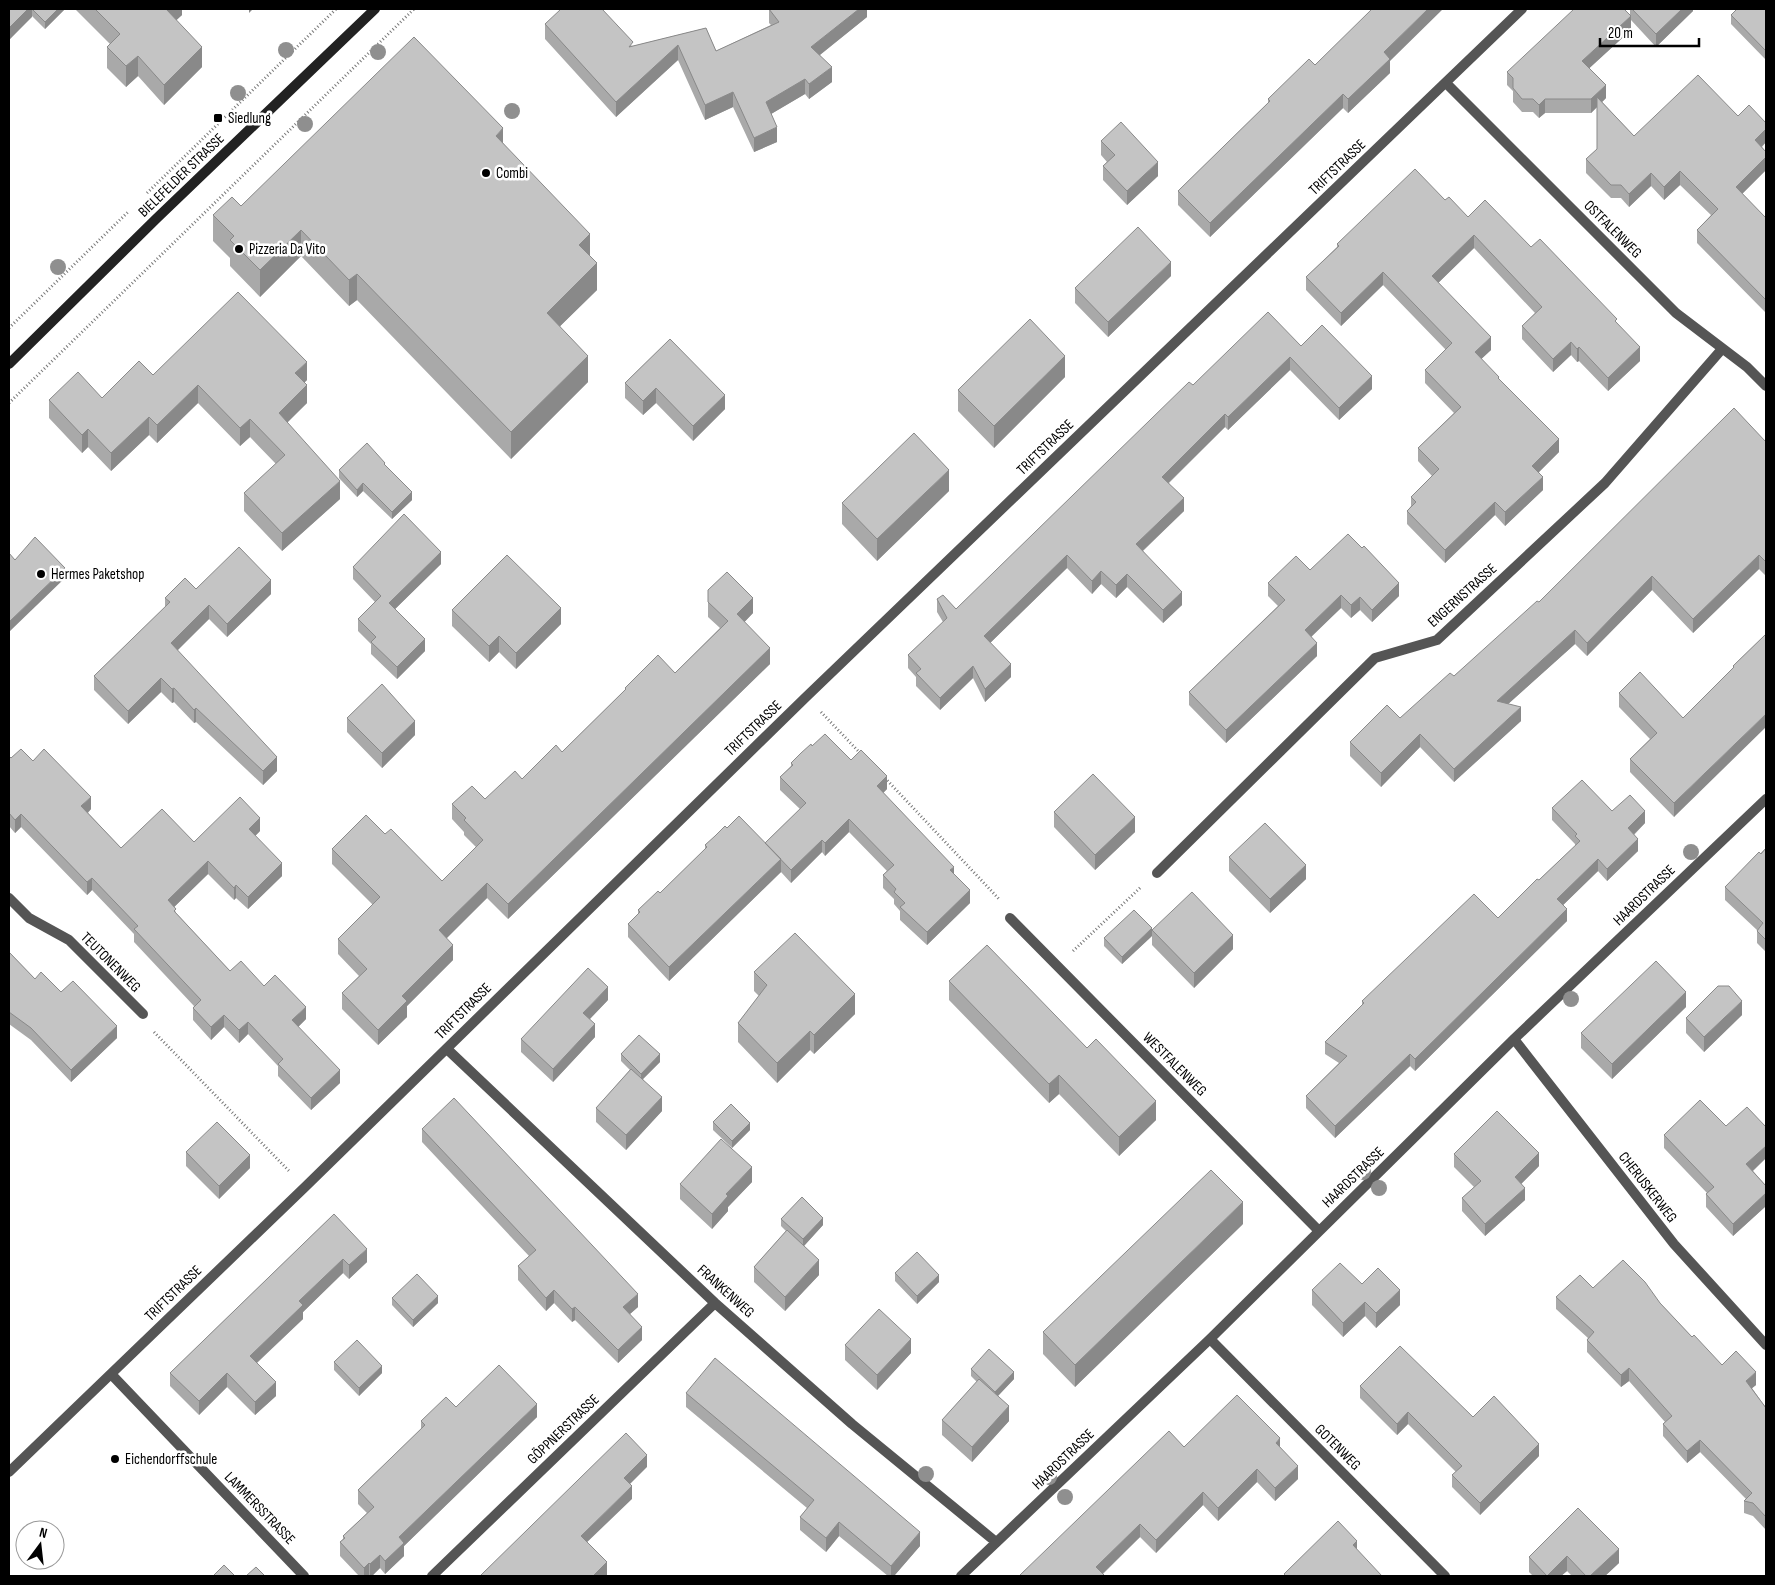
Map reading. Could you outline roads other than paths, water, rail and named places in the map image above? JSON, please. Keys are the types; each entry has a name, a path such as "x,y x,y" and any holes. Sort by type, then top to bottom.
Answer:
{"main road":[{"name":"BIELEFELDER STRASSE","path":"9,364 157,218 375,9"}],"street":[{"name":"TRIFTSTRASSE","path":"9,1472 306,1187 806,697 1522,9"},
{"name":"OSTFALENWEG","path":"1446,83 1676,313 1748,367 1766,386"},
{"name":"ENGERNSTRASSE","path":"1157,873 1376,658 1437,640 1605,483 1722,349"},
{"name":"HAARDSTRASSE","path":"961,1576 1210,1339 1514,1039 1766,799"},
{"name":"TEUTONENWEG","path":"9,898 29,918 69,940 143,1014"},
{"name":"WESTFALENWEG","path":"1010,918 1319,1231"},
{"name":"CHERUSKERWEG","path":"1514,1039 1674,1244 1766,1345"},
{"name":"FRANKENWEG","path":"447,1049 715,1303 852,1424 996,1542"},
{"name":"GÖPPNERSTRASSE","path":"432,1576 715,1303"},
{"name":"GOTENWEG","path":"1210,1339 1445,1576"},
{"name":"LAMMERSSTRASSE","path":"111,1374 304,1576"}],"place":[{"name":"Siedlung","path":"218,118"},
{"name":"Combi","path":"486,173"},
{"name":"Pizzeria Da Vito","path":"239,249"},
{"name":"Hermes Paketshop","path":"41,574"},
{"name":"Eichendorffschule","path":"115,1459"}]}
